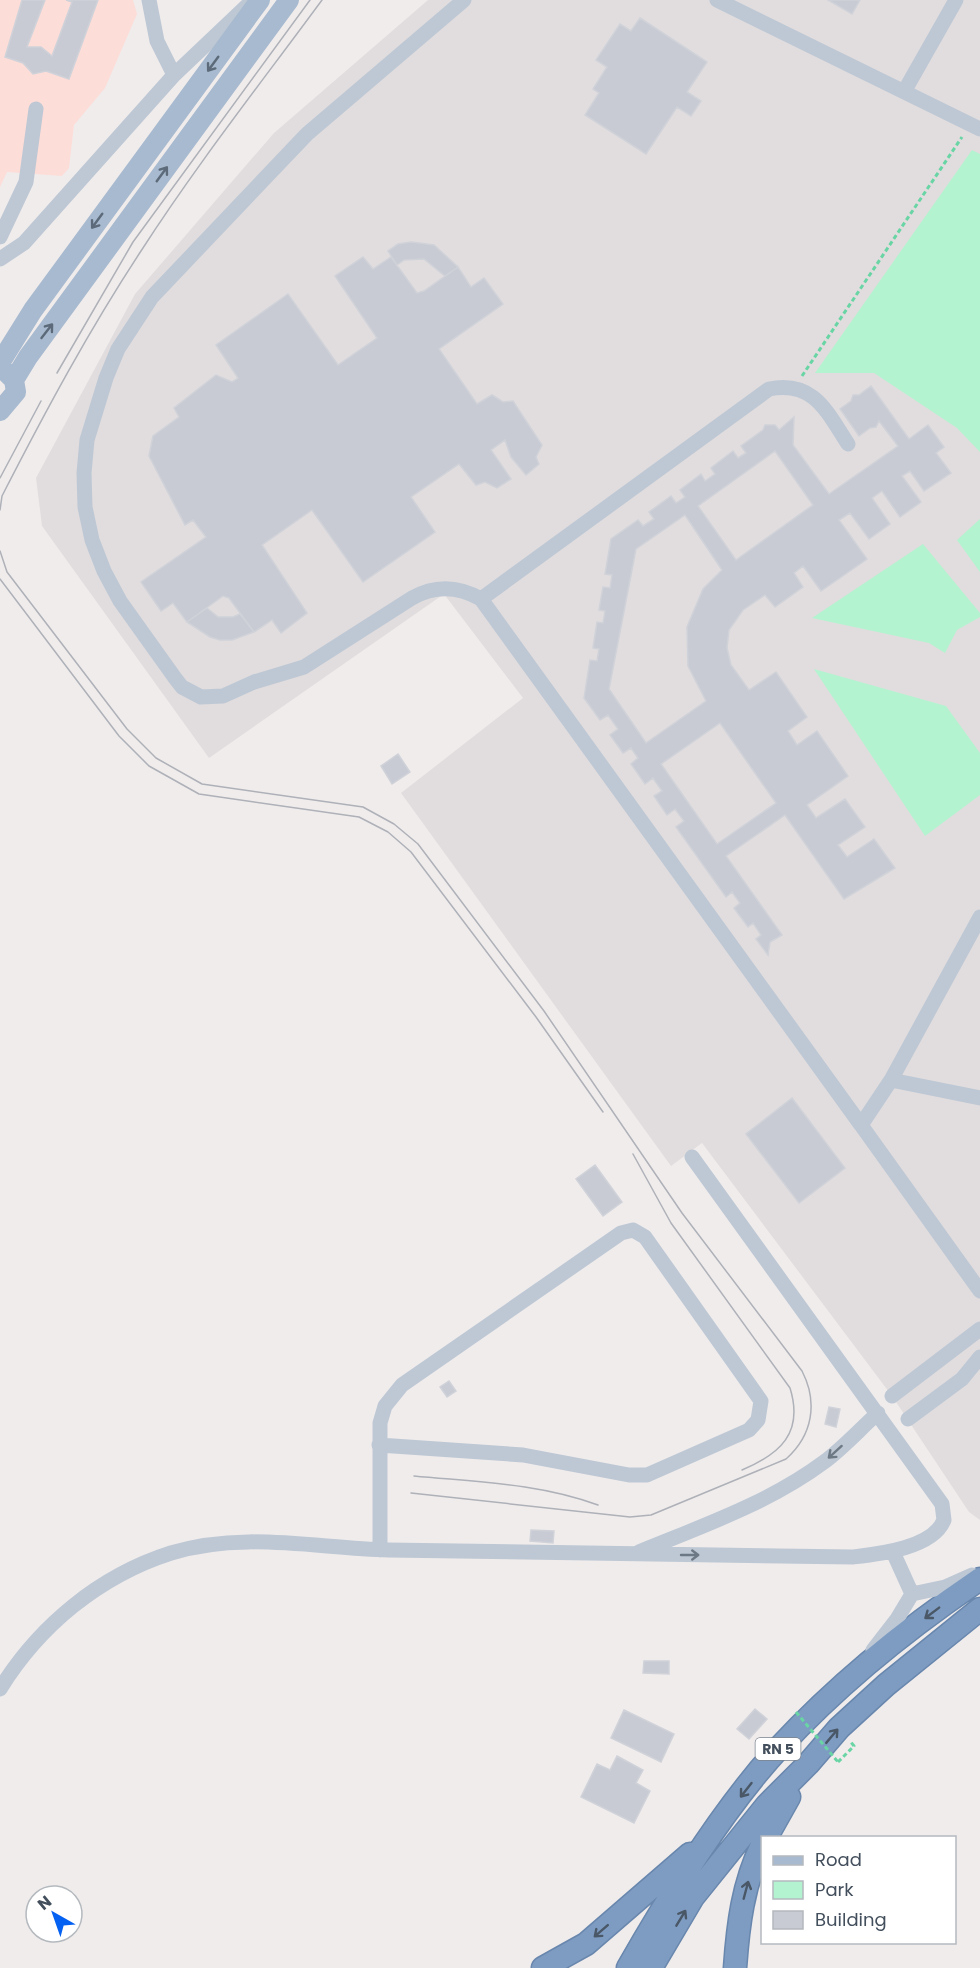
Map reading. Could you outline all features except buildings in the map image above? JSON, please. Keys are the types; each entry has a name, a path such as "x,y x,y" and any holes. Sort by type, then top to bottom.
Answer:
{"highway":[{"name":"RN 5","path":"628,1968 709,1838 777,1750 897,1640 980,1579"},
{"name":"RN 5","path":"651,1968 693,1897 767,1805 854,1714 980,1609"},
{"path":"767,1836 808,1764"},
{"path":"543,1968 586,1944 709,1838"},
{"path":"735,1968 738,1918 753,1864 761,1847"}],"main road":[{"path":"0,363 33,310 260,0"},
{"path":"1,407 14,398 16,392 7,375 40,340 289,0"}],"street":[{"path":"149,0 156,41 174,75"},
{"path":"0,259 24,243 174,75 253,0"},
{"path":"464,0 307,134 152,297 124,340 106,378 87,440 84,473 90,529 104,571 120,601 175,678 191,693 201,697 223,696 254,681 304,667 421,593 452,588 481,599 980,1291"},
{"path":"717,0 905,90 975,127"},
{"path":"905,90 956,0"},
{"path":"0,237 26,182 36,109"},
{"path":"481,599 762,393 785,386 795,388 814,398 848,444"},
{"path":"861,1125 891,1080 980,917"},
{"path":"891,1080 980,1098"},
{"path":"0,1689 12,1670 46,1629 83,1597 126,1571 171,1553 219,1543 268,1541 380,1550 853,1557 893,1552 934,1535 941,1527 944,1512 942,1504 692,1157"},
{"path":"379,1445 523,1455 629,1475 647,1475 749,1430 758,1420 761,1401 645,1237 639,1232 627,1231 402,1385 390,1398 382,1414 379,1445 380,1550"},
{"path":"892,1396 980,1329"},
{"path":"908,1419 962,1379 980,1357"},
{"path":"632,1555 735,1512 783,1488 825,1461 878,1413"},
{"path":"893,1552 912,1594"},
{"path":"841,1690 889,1630 912,1594 945,1587 980,1571"}],"path":[{"path":"795,388 975,127"},
{"path":"796,1712 838,1762 854,1746"}],"shaded area":[{"path":"0,0 133,0 137,14 105,88 74,125 69,168 62,176 7,172 0,187"},
{"path":"428,0 980,0 980,1520 969,1512 892,1396 702,1143 671,1166 401,793 523,698 444,594 209,758 42,526 36,478 135,294 274,133"}],"green space":[{"path":"972,150 980,154 980,452 957,428 874,373 815,373"},
{"path":"980,519 980,572 957,540"},
{"path":"923,544 980,613 980,617 957,630 945,653 929,643 812,618"},
{"path":"814,669 946,706 980,753 980,795 925,836"}],"tram line":[{"path":"57,373 133,242 310,0"},
{"path":"0,510 2,496 35,433 122,281 184,187 322,0"},
{"path":"0,478 41,401"},
{"path":"0,551 7,572 127,729 156,758 202,784 363,807 394,824 418,844 544,1011 682,1213 802,1371 810,1394 810,1418 807,1429 795,1450 786,1459 651,1515 630,1517 411,1493"},
{"path":"0,579 119,736 149,766 199,794 359,817 388,832 411,852 536,1017 603,1112"},
{"path":"633,1154 671,1223 790,1388 794,1404 794,1418 786,1440 768,1457 742,1470"},
{"path":"414,1476 530,1488 598,1505"}]}
